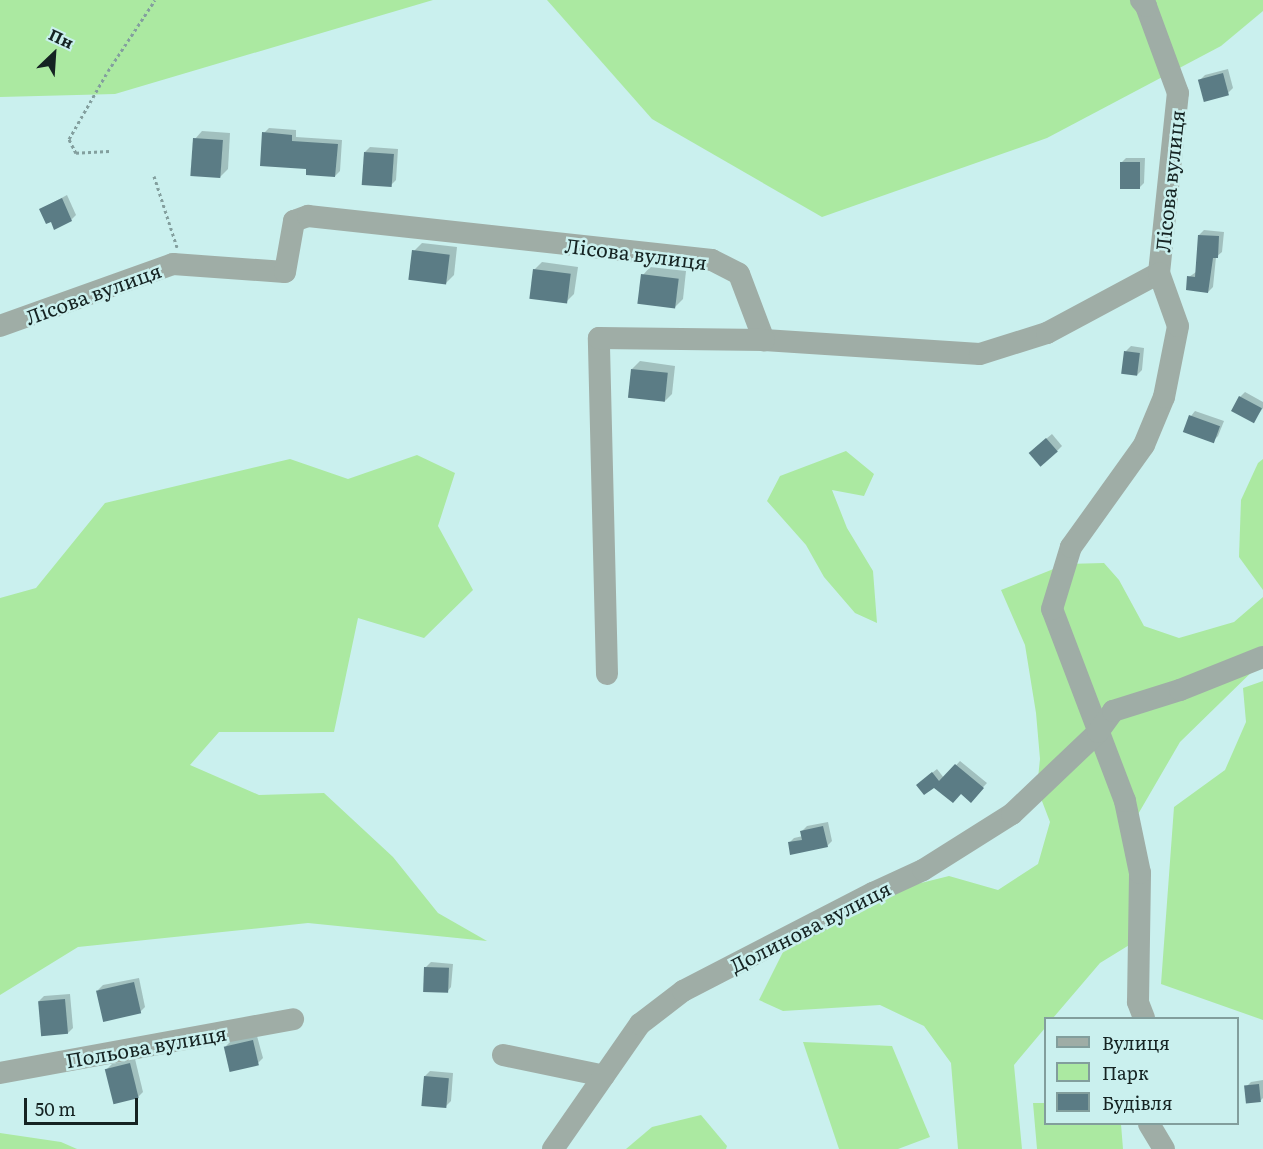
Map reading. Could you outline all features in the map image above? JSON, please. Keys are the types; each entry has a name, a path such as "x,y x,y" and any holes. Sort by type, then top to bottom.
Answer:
{"street":[{"name":"Лісова вулиця","path":"0,326 173,264 285,272 294,221 308,216 712,260 739,274 764,340 980,354 1047,333 1159,273 1178,93 1146,6 1141,0"},
{"path":"1144,1017 1138,1002 1140,873 1125,801 1052,609 1071,547 1144,445 1164,397 1178,326 1159,273"},
{"path":"607,674 599,338 764,340"},
{"name":"Долинова вулиця","path":"553,1149 640,1024 683,990 923,870 1012,814 1098,732 1113,711 1180,690 1263,657"},
{"name":"Польова вулиця","path":"0,1073 293,1019"},
{"path":"504,1055 604,1076"},
{"path":"1150,1125 1164,1149"}],"path":[{"path":"109,151 76,153 69,139 108,71 155,0"},
{"path":"154,176 184,266"}],"green space":[{"path":"0,0 433,0 115,94 0,97"},
{"path":"547,0 1263,0 1263,11 1221,46 1047,138 822,217 652,119"},
{"path":"846,451 874,474 864,496 832,490 847,528 873,571 877,623 855,613 824,577 806,545 767,501 780,476"},
{"path":"417,455 455,473 438,526 473,590 424,638 358,618 334,732 219,732 190,765 259,795 324,793 393,857 438,913 487,941 308,923 78,947 0,995 0,598 36,588 105,503 290,459 348,479"},
{"path":"1263,459 1263,590 1239,557 1241,500 1258,463"},
{"path":"1104,563 1119,580 1144,626 1179,638 1234,622 1263,597 1263,661 1180,742 1130,828 1139,939 1100,963 1054,1017 1044,1017 1044,1029 1014,1065 1022,1149 958,1149 951,1063 924,1026 880,1005 783,1011 759,1000 792,934 865,897 949,876 998,890 1038,864 1050,822 1037,788 1040,759 1036,713 1025,645 1001,590 1066,564"},
{"path":"1263,681 1263,1020 1161,984 1174,807 1225,770 1246,722 1243,688"},
{"path":"803,1042 892,1046 930,1137 898,1149 839,1149"},
{"path":"1033,1103 1044,1103 1044,1125 1121,1125 1123,1149 1037,1149"},
{"path":"701,1115 727,1146 726,1149 626,1149 652,1127"},
{"path":"0,1133 61,1142 77,1149 0,1149"}],"building":[{"path":"1223,73 1229,95 1204,102 1198,80"},
{"path":"262,132 292,135 292,141 338,144 335,177 306,175 306,169 260,166"},
{"path":"193,138 223,140 220,178 190,176"},
{"path":"364,152 394,154 392,187 362,185"},
{"path":"1120,162 1140,162 1140,189 1120,189"},
{"path":"62,198 72,221 54,230 51,222 46,224 39,209"},
{"path":"1198,235 1219,236 1218,258 1213,258 1208,293 1186,290 1187,276 1195,277"},
{"path":"412,250 450,255 446,284 408,280"},
{"path":"533,269 571,274 567,303 529,299"},
{"path":"641,274 679,279 675,308 637,304"},
{"path":"1124,351 1140,353 1137,376 1121,374"},
{"path":"631,369 668,373 665,402 628,398"},
{"path":"1239,396 1262,408 1254,423 1231,411"},
{"path":"1189,415 1220,426 1214,443 1183,432"},
{"path":"1046,438 1058,452 1040,467 1029,453"},
{"path":"955,764 984,788 971,803 961,794 953,803 934,788 924,795 916,785 932,772 939,781"},
{"path":"823,826 828,847 790,855 788,842 802,840 800,831"},
{"path":"424,967 449,968 448,993 423,992"},
{"path":"134,982 141,1013 103,1022 96,991"},
{"path":"65,999 68,1034 41,1036 38,1001"},
{"path":"253,1040 259,1065 230,1072 224,1047"},
{"path":"130,1063 139,1098 113,1104 105,1069"},
{"path":"424,1076 449,1078 446,1108 421,1106"},
{"path":"1259,1084 1261,1102 1246,1103 1244,1086"}]}
